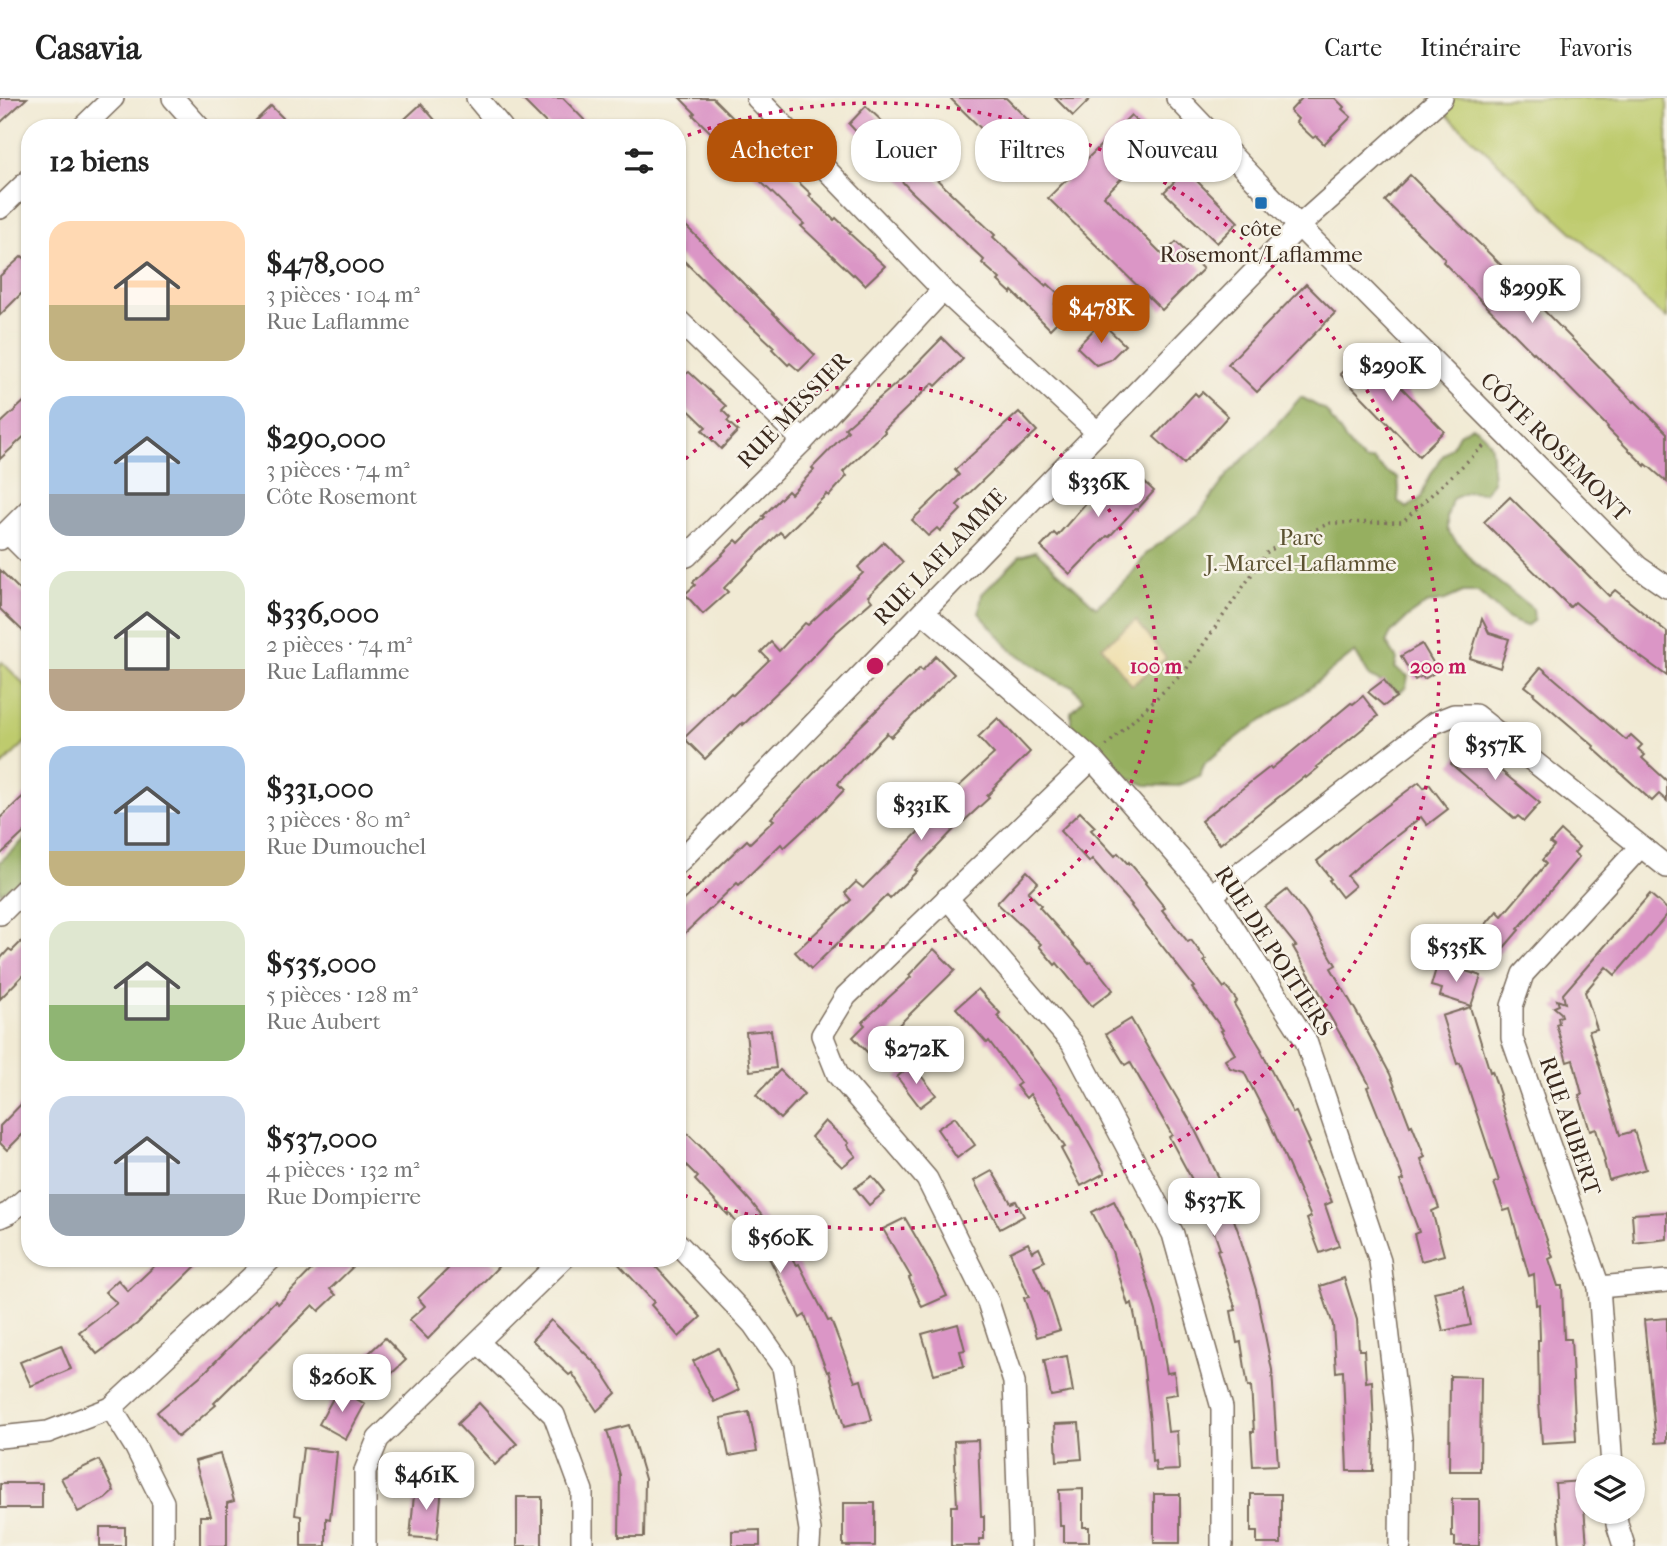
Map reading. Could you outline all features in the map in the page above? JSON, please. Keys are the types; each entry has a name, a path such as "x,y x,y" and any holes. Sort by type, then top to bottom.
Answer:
{"street":[{"path":"91,119 113,98"},
{"path":"173,98 192,119"},
{"path":"477,98 494,119"},
{"path":"757,98 943,290 1098,433"},
{"name":"CÔTE ROSEMONT","path":"1177,98 1299,226 1638,567 1667,587"},
{"name":"RUE LAFLAMME","path":"686,855 1299,226 1442,98"},
{"path":"0,208 21,188"},
{"name":"RUE MESSIER","path":"686,556 803,441 943,290"},
{"path":"686,328 803,441"},
{"path":"21,518 4,536 21,548"},
{"name":"RUE DE POITIERS","path":"923,611 1092,759 1212,895 1306,1041 1380,1261 1401,1439 1400,1546"},
{"path":"1212,895 1434,723 1454,715 1475,715 1667,867"},
{"path":"1020,1546 1014,1382 988,1302 927,1179 838,1075 822,1035 846,996 1092,759"},
{"name":"RUE AUBERT","path":"1611,1454 1599,1287 1512,1038 1512,1006 1523,974 1640,847"},
{"path":"0,914 21,893"},
{"path":"947,898 1072,1043 1173,1234 1222,1408 1222,1546"},
{"path":"0,1217 21,1203"},
{"path":"686,1253 753,1324 783,1367 810,1530 809,1546"},
{"path":"0,1437 48,1432 111,1408 262,1267"},
{"path":"365,1546 365,1471 378,1439 555,1267"},
{"path":"1599,1287 1667,1282"},
{"path":"479,1343 554,1415 582,1491 582,1546"},
{"path":"111,1408 136,1448 163,1502 163,1546"},
{"path":"1617,1524 1624,1546"}],"path":[{"path":"1092,759 1185,671 1268,551 1330,523 1402,522 1502,430"}],"green space":[{"path":"1431,98 1667,98 1667,318 1659,313"},
{"name":"Parc J.-Marcel-Laflamme","path":"1301,397 1325,410 1352,449 1365,461 1373,460 1386,472 1398,478 1398,501 1407,508 1421,498 1439,460 1459,434 1472,426 1481,432 1492,450 1493,482 1484,493 1468,492 1452,499 1447,530 1474,563 1533,609 1534,620 1526,626 1508,619 1478,592 1463,592 1426,604 1392,632 1386,642 1397,659 1395,668 1408,676 1406,687 1399,693 1370,677 1355,652 1293,701 1246,731 1205,763 1199,776 1178,786 1146,785 1129,778 1071,725 1071,712 1083,700 1073,686 1061,683 1010,649 979,613 982,594 1020,556 1036,551 1096,607 1127,580 1147,553 1199,514 1230,472"},
{"path":"2,662 21,681 21,747 0,767"},
{"path":"21,842 21,880 0,893 0,862"}],"sand":[{"path":"1136,620 1166,658 1132,685 1102,647"}],"building":[{"path":"0,98 27,98 0,123"},
{"path":"521,98 563,98 583,119 542,119"},
{"path":"680,98 713,98 735,119 707,119 707,129 693,115 695,113"},
{"path":"950,98 1006,98 1027,119 975,119 975,123"},
{"path":"1055,98 1091,98 1073,116"},
{"path":"1302,98 1335,98 1351,117 1324,144 1296,122 1298,119 1290,111"},
{"path":"421,104 434,119 405,119"},
{"path":"271,106 284,119 257,119"},
{"path":"866,106 880,119 854,119"},
{"path":"1103,143 1103,182 1118,182 1104,196 1163,255 1176,242 1203,269 1162,310 1048,198 1064,182 1089,182 1089,157"},
{"path":"1410,175 1667,433 1667,482 1646,464 1645,466 1443,262 1445,259 1385,201"},
{"path":"761,182 798,182 811,194 809,196 834,220 836,218 885,266 865,285 801,226 804,224"},
{"path":"903,182 940,182 995,235 993,237 1046,286 1048,284 1062,297 1055,304 1065,314 1050,329 1012,291 1011,293 998,281 1000,279 982,263 984,260"},
{"path":"1174,182 1198,182 1238,222 1217,243 1164,192"},
{"path":"686,226 815,355 799,371 790,363 788,365 772,349 774,347 686,263"},
{"path":"21,257 21,294 0,315 0,276"},
{"path":"1306,284 1335,313 1257,392 1228,364"},
{"path":"1101,322 1125,345 1110,360 1096,365 1077,347"},
{"path":"942,338 963,359 936,386 933,383 884,430 885,432 843,472 847,476 829,496 827,494 784,536 780,532 724,588 728,592 703,614 686,595 695,585 693,582 736,540 739,543 788,491 791,494 848,431 845,428 905,376"},
{"path":"1365,350 1444,431 1419,456 1340,374"},
{"path":"689,372 726,406 722,410 730,418 727,421 738,431 721,449 702,430 706,427 686,408 686,374"},
{"path":"1202,392 1228,416 1184,464 1154,437 1195,393 1198,396"},
{"path":"21,404 21,439 0,459 0,424"},
{"path":"1019,412 1037,431 957,505 961,510 940,531 937,528 928,536 912,520 959,475 955,470"},
{"path":"1128,467 1154,491 1070,574 1041,547 1054,533 1057,536 1092,496 1121,469 1124,472"},
{"path":"1510,497 1609,596 1615,590 1667,632 1667,676 1630,649 1575,602 1570,607 1484,522"},
{"path":"884,542 903,562 868,596 872,601 834,634 790,680 705,759 686,740 686,736 769,660 761,652 771,642 779,651 805,623 808,625 863,573 858,567"},
{"path":"0,570 21,591 21,629 0,609"},
{"path":"1482,619 1489,633 1509,639 1500,668 1470,658"},
{"path":"1422,644 1438,671 1424,679 1422,676 1415,680 1401,656"},
{"path":"936,656 954,674 891,737 887,733 840,781 838,784 844,790 826,809 784,848 781,844 686,932 686,898 747,840 750,843 774,820 771,818 840,746 920,668 922,671"},
{"path":"1541,667 1626,740 1631,735 1642,745 1638,749 1645,755 1642,758 1667,781 1667,801 1659,794 1652,801 1525,686"},
{"path":"1384,680 1396,697 1384,706 1368,692"},
{"path":"1363,696 1378,716 1306,778 1305,776 1220,844 1201,821"},
{"path":"998,718 1030,752 993,788 987,796 989,798 963,820 890,898 887,895 811,969 795,952 851,900 845,893 856,882 863,888 947,803 944,800 994,754 978,737"},
{"path":"1477,733 1479,735 1474,754 1477,751 1540,803 1524,821 1518,816 1515,819 1451,764"},
{"path":"1419,782 1424,788 1429,784 1448,809 1427,825 1421,817 1364,861 1347,876 1355,886 1342,897 1317,861"},
{"path":"21,798 21,835 0,855 0,818"},
{"path":"1080,812 1095,827 1091,830 1115,856 1118,853 1128,864 1129,862 1146,882 1165,908 1162,910 1188,942 1191,940 1224,988 1226,986 1237,1001 1234,1004 1262,1050 1293,1113 1296,1112 1310,1143 1307,1144 1332,1202 1325,1205 1339,1246 1320,1253 1307,1219 1311,1217 1268,1119 1244,1072 1230,1068 1225,1060 1235,1054 1221,1031 1223,1030 1132,905 1092,859 1089,862 1060,831"},
{"path":"1561,831 1579,847 1574,853 1579,857 1496,957 1474,938 1497,911 1502,916 1546,864 1542,860 1554,846 1550,843"},
{"path":"1027,871 1038,882 1028,892 1113,990 1092,1006 1057,963 1055,965 1039,946 1041,944 997,903"},
{"path":"1287,890 1305,913 1336,965 1331,968 1390,1074 1410,1126 1412,1125 1425,1157 1421,1159 1439,1208 1432,1211 1444,1255 1421,1261 1414,1234 1419,1232 1400,1181 1404,1180 1367,1087 1370,1086 1324,1006 1327,1005 1293,947 1296,946 1265,907"},
{"path":"1650,894 1667,909 1667,915 1615,975 1606,967 1585,992 1597,1029 1589,1031 1620,1135 1634,1131 1646,1169 1609,1180 1596,1129 1590,1131 1579,1095 1582,1094 1573,1060 1567,1062 1556,1024 1559,1023 1558,1017 1562,1016 1554,1007 1559,1005 1557,1000 1565,1003 1563,994"},
{"path":"21,942 21,977 0,999 0,959 9,949 12,951"},
{"path":"934,949 955,970 869,1054 853,1037 865,1025 862,1022 911,977 909,975"},
{"path":"1438,962 1481,976 1471,1006 1440,996 1442,989 1431,986"},
{"path":"978,989 1000,1013 997,1016 1055,1086 1105,1173 1081,1186 1061,1149 1065,1147 1030,1094 1026,1098 1016,1086 1020,1083 989,1041 987,1043 956,1008"},
{"path":"1470,1007 1553,1257 1549,1259 1558,1286 1562,1286 1564,1339 1571,1339 1576,1441 1542,1443 1539,1402 1539,1304 1536,1305 1534,1274 1529,1276 1510,1209 1504,1211 1494,1183 1499,1181 1442,1016"},
{"path":"1131,1019 1192,1124 1218,1176 1238,1231 1256,1290 1272,1370 1278,1465 1253,1466 1251,1386 1248,1387 1241,1342 1237,1343 1231,1311 1236,1310 1206,1209 1204,1210 1196,1187 1169,1137 1172,1135 1130,1062 1125,1065 1106,1034"},
{"path":"771,1030 776,1068 750,1071 746,1032"},
{"path":"912,1064 936,1095 920,1107 897,1077"},
{"path":"780,1070 804,1094 780,1119 756,1095"},
{"path":"21,1104 21,1136 7,1150 0,1143 0,1126"},
{"path":"955,1117 975,1145 957,1158 937,1129"},
{"path":"825,1121 849,1143 847,1145 856,1156 842,1167 811,1137"},
{"path":"686,1132 752,1203 781,1240 778,1242 797,1265 799,1264 828,1321 831,1320 855,1382 861,1380 872,1420 844,1427 829,1371 827,1372 805,1315 800,1318 766,1252 762,1255 729,1213 728,1215 695,1180 698,1177 686,1165"},
{"path":"992,1171 1011,1203 1016,1201 1024,1216 1000,1229 974,1181"},
{"path":"872,1176 885,1192 869,1205 855,1188"},
{"path":"1114,1201 1138,1250 1156,1311 1167,1373 1174,1372 1177,1394 1164,1396 1168,1432 1177,1431 1179,1470 1156,1471 1155,1461 1152,1462 1142,1352 1132,1303 1128,1305 1112,1251 1092,1212"},
{"path":"1667,1212 1667,1239 1634,1243 1632,1214"},
{"path":"905,1218 947,1296 922,1307 909,1278 911,1277 883,1229"},
{"path":"1028,1243 1032,1252 1039,1248 1045,1261 1034,1266 1047,1291 1060,1330 1037,1337 1024,1298 1029,1297 1010,1252"},
{"path":"153,1267 195,1267 137,1324 97,1354 79,1332 117,1303 105,1292 118,1280 128,1291"},
{"path":"314,1267 353,1267 330,1289 336,1295 319,1311 313,1305 214,1403 216,1405 178,1437 157,1412 206,1371 275,1301 278,1304"},
{"path":"446,1267 498,1267 428,1339 409,1320 425,1306 418,1298 448,1269"},
{"path":"621,1267 656,1267 701,1317 679,1337 651,1305 654,1302"},
{"path":"1344,1278 1357,1320 1359,1350 1364,1350 1366,1382 1372,1381 1373,1471 1347,1471 1343,1371 1336,1372 1333,1325 1320,1286"},
{"path":"1463,1286 1471,1325 1443,1331 1434,1292"},
{"path":"1667,1318 1667,1442 1656,1443 1644,1320"},
{"path":"551,1320 599,1367 616,1393 597,1411 572,1373 569,1375 532,1340"},
{"path":"958,1324 965,1350 960,1351 964,1366 934,1374 922,1334"},
{"path":"385,1338 406,1360 373,1391 352,1369"},
{"path":"61,1345 71,1369 31,1386 20,1362"},
{"path":"718,1348 739,1390 714,1402 693,1361"},
{"path":"1067,1356 1073,1392 1051,1396 1044,1360"},
{"path":"1450,1376 1481,1377 1480,1471 1449,1471"},
{"path":"338,1389 365,1404 346,1439 319,1424"},
{"path":"479,1403 517,1444 495,1465 457,1424"},
{"path":"749,1412 757,1451 729,1456 721,1418"},
{"path":"1079,1423 1082,1459 1057,1461 1055,1424"},
{"path":"629,1425 645,1479 644,1537 619,1537 620,1475 607,1431"},
{"path":"978,1440 984,1539 979,1539 979,1546 951,1546 951,1506 957,1506 954,1441"},
{"path":"303,1448 337,1452 330,1519 326,1518 326,1546 301,1546 301,1516 295,1515"},
{"path":"220,1454 234,1501 227,1503 227,1546 200,1546 200,1516 211,1516 195,1461"},
{"path":"99,1460 114,1491 105,1499 78,1512 61,1478"},
{"path":"1575,1482 1575,1524 1585,1524 1587,1546 1560,1546 1555,1483"},
{"path":"42,1483 42,1508 0,1508 0,1484"},
{"path":"415,1485 442,1487 437,1539 410,1537"},
{"path":"1083,1489 1083,1527 1089,1527 1089,1542 1064,1542 1064,1526 1060,1526 1059,1490"},
{"path":"1154,1494 1180,1494 1180,1543 1154,1543"},
{"path":"1251,1494 1281,1494 1281,1544 1257,1544 1257,1532 1251,1532"},
{"path":"517,1497 542,1497 542,1546 517,1546"},
{"path":"1452,1499 1479,1499 1479,1546 1455,1546 1455,1537 1452,1537"},
{"path":"843,1503 875,1503 875,1546 843,1546"},
{"path":"100,1527 125,1527 125,1546 100,1546"},
{"path":"760,1530 760,1546 732,1546 732,1531"}],"place":[{"name":"côte Rosemont/Laflamme","path":"1261,203"}]}
